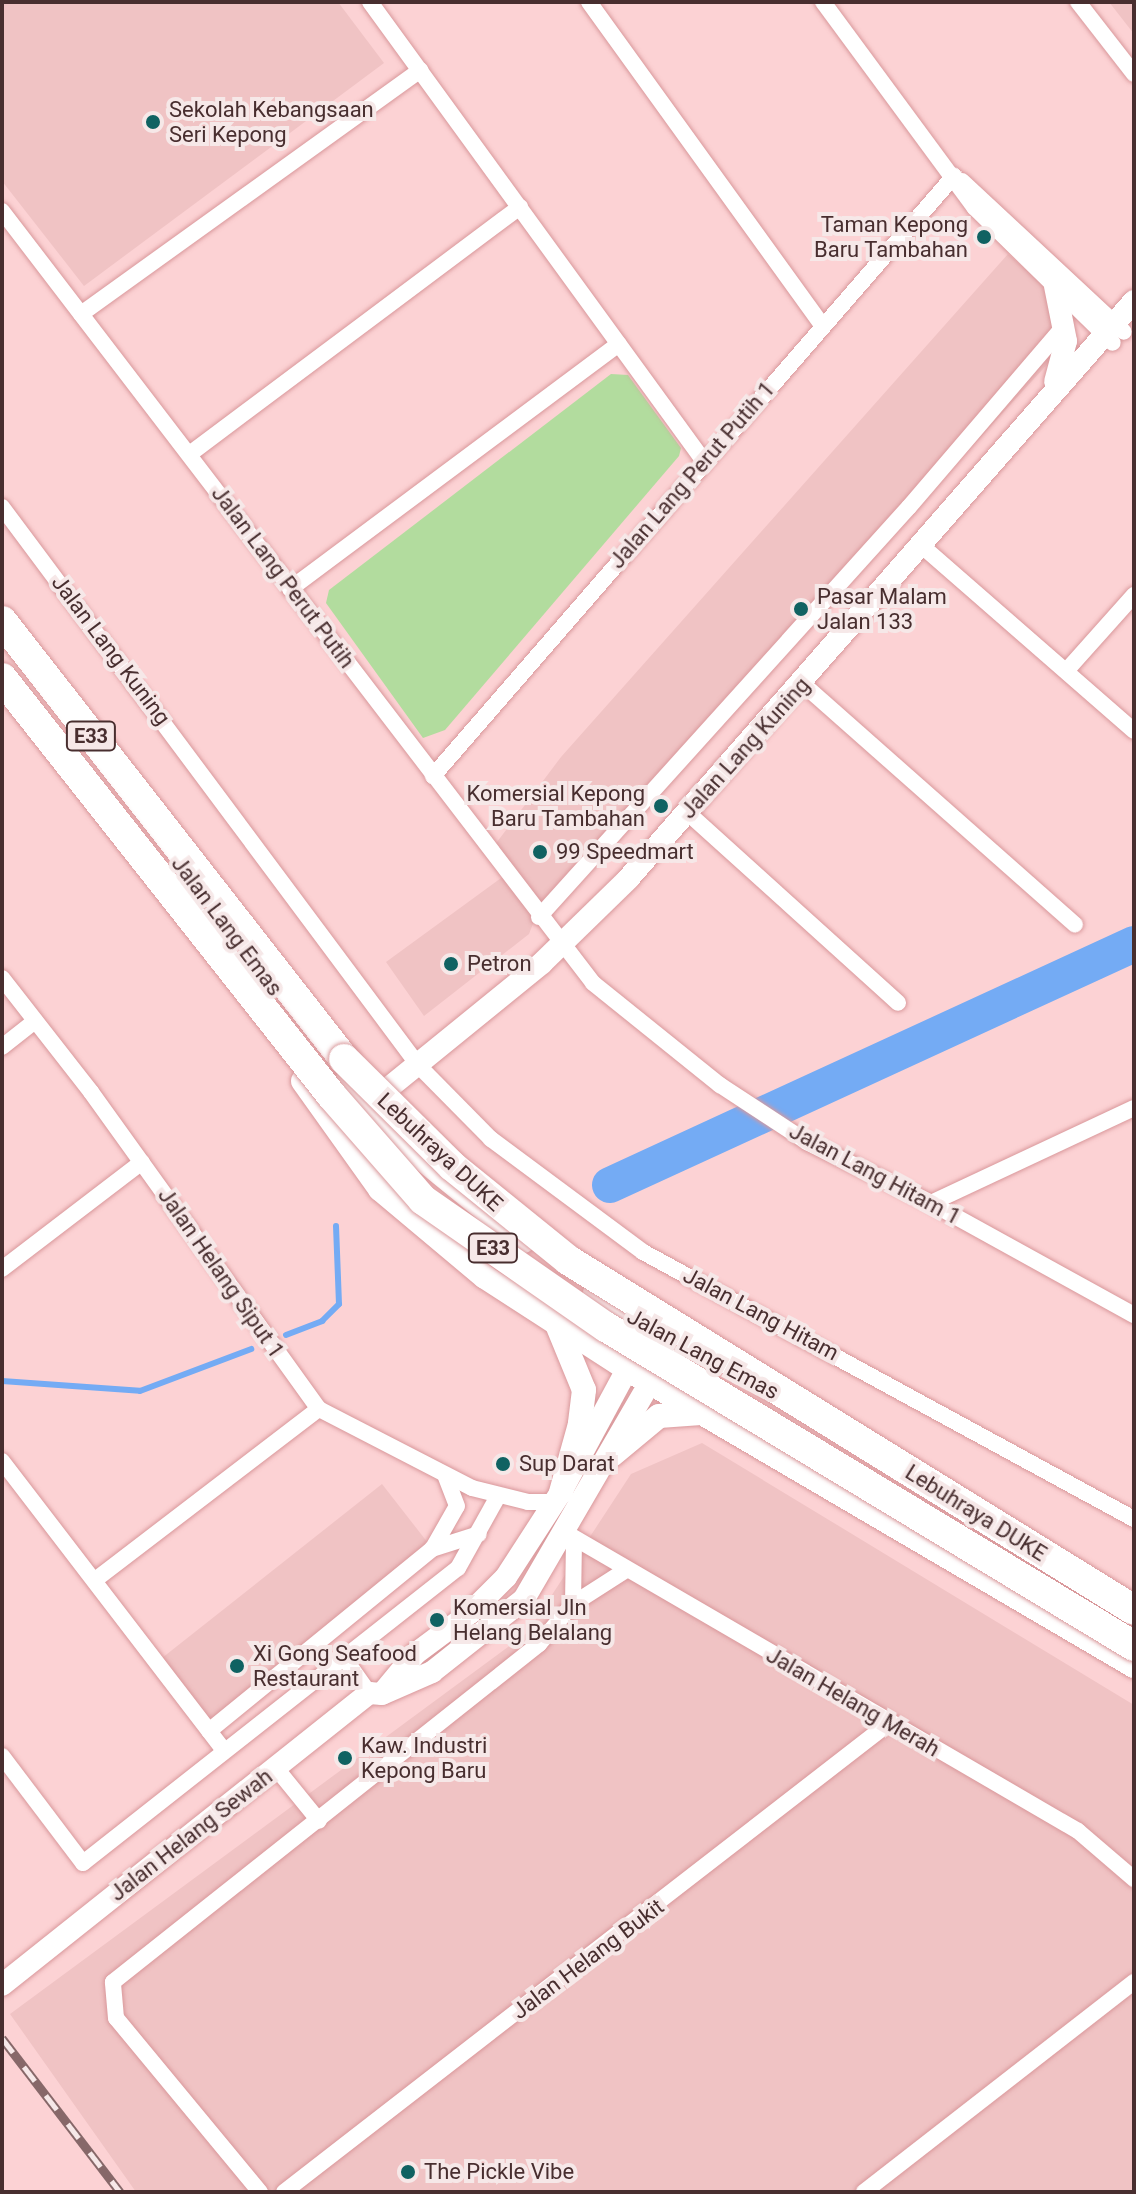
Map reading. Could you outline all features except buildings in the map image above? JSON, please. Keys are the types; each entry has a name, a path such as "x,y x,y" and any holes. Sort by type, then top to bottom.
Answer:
{"highway":[{"name":"Lebuhraya DUKE","path":"2,624 344,1059 452,1166 568,1260 1134,1610"},
{"name":"Lebuhraya DUKE","path":"2,678 332,1096 423,1200 606,1327 1134,1646"}],"main road":[{"name":"Jalan Lang Emas","path":"2,624 248,956 368,1105 453,1188 672,1343 766,1388 1134,1597"},
{"name":"Jalan Lang Emas","path":"2,694 300,1078 380,1189 445,1244 558,1326 1134,1666"},
{"path":"368,1105 355,1127 363,1146 445,1244"},
{"path":"557,1497 580,1424 584,1390 558,1326"},
{"path":"612,1455 659,1416 704,1413"}],"street":[{"path":"370,2 703,460"},
{"path":"589,2 822,325"},
{"path":"823,2 974,207 1055,286 1118,330"},
{"path":"1078,2 1134,74"},
{"path":"81,314 420,70"},
{"path":"954,176 983,196 1118,330"},
{"name":"Jalan Lang Perut Putih 1","path":"433,776 703,460 954,176"},
{"path":"191,453 520,207"},
{"name":"Jalan Lang Perut Putih","path":"2,211 191,453 290,589 561,946"},
{"path":"1043,404 1060,374 1065,325 1055,286"},
{"name":"Jalan Lang Kuning","path":"1015,442 1033,431 1118,330 1134,301"},
{"path":"539,917 909,507 1065,325"},
{"name":"Jalan Lang Kuning","path":"368,1105 561,946 688,813 803,684 1015,442 1043,404 1118,330"},
{"path":"290,589 619,344"},
{"name":"Jalan Lang Kuning","path":"2,507 418,1065"},
{"path":"922,546 1134,731"},
{"path":"1067,670 1134,595"},
{"path":"803,684 1075,925"},
{"path":"688,813 898,1003"},
{"name":"Jalan Lang Hitam 1","path":"561,946 610,1000 732,1093 807,1142 931,1203 1134,1315"},
{"name":"Jalan Helang Siput 1","path":"2,978 142,1162 319,1409 446,1477 498,1496 557,1497"},
{"path":"2,1047 35,1021"},
{"name":"Jalan Lang Hitam","path":"418,1065 491,1139 643,1252 1134,1519"},
{"path":"931,1203 1133,1110"},
{"path":"2,1269 142,1162"},
{"name":"Jalan Helang Sewah","path":"9,1980 375,1693 415,1654 470,1613 506,1577 557,1497 649,1329"},
{"name":"Jalan Helang Sewah","path":"375,1693 432,1672 524,1599 570,1536 672,1343"},
{"path":"95,1580 319,1409"},
{"path":"4,1461 224,1750"},
{"path":"209,1731 432,1549 457,1506 446,1477"},
{"path":"2,1756 83,1863 342,1655 458,1568 498,1496"},
{"path":"432,1549 479,1534"},
{"path":"570,1536 573,1604"},
{"name":"Jalan Helang Merah","path":"570,1536 1078,1831 1134,1879"},
{"path":"260,2192 116,2018 113,1982 539,1644 573,1604 626,1570"},
{"path":"342,1655 375,1693"},
{"name":"Jalan Helang Bukit","path":"284,2192 889,1723"},
{"path":"276,1768 319,1821"},
{"path":"864,2192 1134,1982"}],"shaded area":[{"name":"Sekolah Kebangsaan Seri Kepong","path":"2,2 338,2 384,63 84,286 2,181"},
{"path":"1109,2 1134,2 1134,34"},
{"path":"1008,254 1049,290 1074,335 553,906 540,906 529,934 424,1016 386,962 512,870 494,846 561,757"},
{"path":"702,1443 1134,1705 1134,2192 136,2192 10,2014 527,1633 631,1474"},
{"path":"382,1484 428,1543 211,1720 162,1658"}],"green space":[{"path":"611,374 628,375 681,448 679,456 445,730 423,738 326,603 329,590"}],"waterway":[{"path":"610,1185 1134,944"},
{"path":"286,1335 322,1321 339,1304 336,1226"},
{"path":"2,1381 140,1391 251,1349"}],"railway":[{"path":"2,2038 120,2192"}],"place":[{"name":"Sekolah Kebangsaan Seri Kepong","path":"153,122"},
{"name":"Taman Kepong Baru Tambahan","path":"984,237"},
{"name":"Pasar Malam Jalan 133","path":"801,609"},
{"name":"Komersial Kepong Baru Tambahan","path":"661,806"},
{"name":"99 Speedmart","path":"540,852"},
{"name":"Petron","path":"451,964"},
{"name":"Sup Darat","path":"503,1464"},
{"name":"Komersial Jln Helang Belalang","path":"437,1620"},
{"name":"Xi Gong Seafood Restaurant","path":"237,1666"},
{"name":"Kaw. Industri Kepong Baru","path":"345,1758"},
{"name":"The Pickle Vibe","path":"408,2172"}]}
